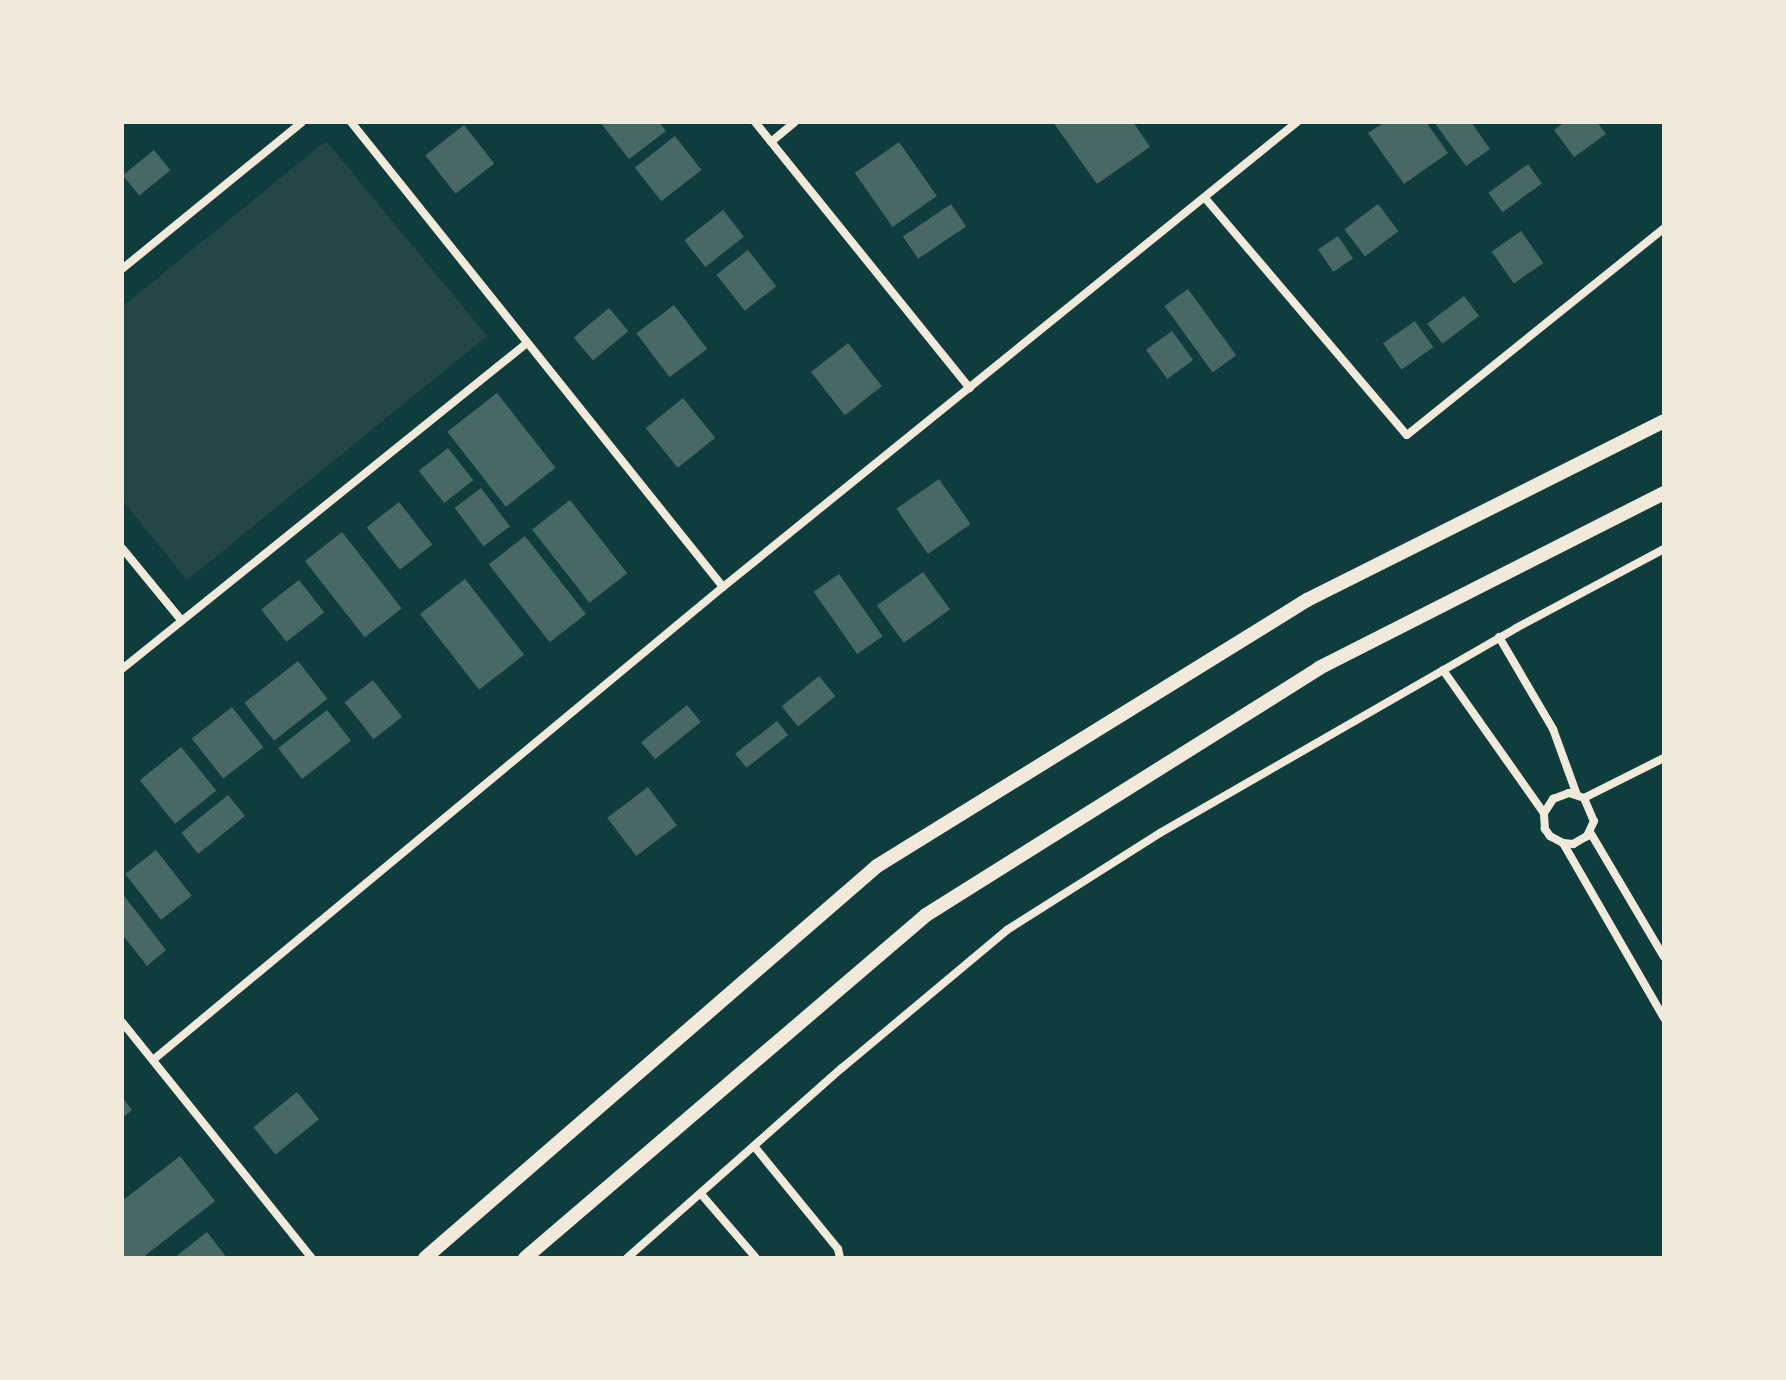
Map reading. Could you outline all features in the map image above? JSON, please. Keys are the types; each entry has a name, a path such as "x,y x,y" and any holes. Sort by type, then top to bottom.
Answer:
{"street":[{"path":"122,269 302,122"},
{"path":"351,122 723,587"},
{"path":"755,122 970,388"},
{"path":"771,142 795,122"},
{"path":"153,1060 723,587 1297,122"},
{"path":"1205,198 1407,435 1664,228"},
{"path":"122,669 527,343"},
{"path":"425,1258 877,866 1307,600 1664,421"},
{"path":"525,1258 926,915 1319,668 1664,493"},
{"path":"122,548 182,621"},
{"path":"627,1258 842,1068 1007,930 1160,833 1499,637 1664,549"},
{"path":"1499,637 1553,729 1580,796 1593,812 1590,832 1581,841 1563,843"},
{"path":"1443,670 1544,813 1545,829 1563,843 1664,1018"},
{"path":"1544,813 1560,794 1580,796 1664,758"},
{"path":"1590,832 1664,957"},
{"path":"122,1022 312,1258"},
{"path":"754,1146 838,1249 840,1258"},
{"path":"701,1194 756,1258"}],"shaded area":[{"path":"326,141 487,336 187,580 122,500 122,307"}],"building":[{"path":"600,122 659,122 666,131 629,159"},
{"path":"1053,122 1133,122 1150,147 1097,184"},
{"path":"1385,122 1426,122 1448,153 1404,184 1368,133"},
{"path":"1434,122 1471,122 1490,149 1466,166"},
{"path":"1565,122 1597,122 1606,134 1574,157 1554,130"},
{"path":"464,125 494,164 456,194 425,155"},
{"path":"675,136 701,170 661,201 635,167"},
{"path":"899,142 937,196 893,227 855,173"},
{"path":"154,150 170,170 139,195 123,175"},
{"path":"1528,164 1542,183 1502,212 1488,193"},
{"path":"951,204 966,226 918,259 903,236"},
{"path":"1378,204 1398,231 1365,256 1344,229"},
{"path":"723,210 744,237 705,267 684,240"},
{"path":"1521,231 1543,263 1514,284 1492,252"},
{"path":"1338,236 1353,258 1333,272 1318,249"},
{"path":"748,250 776,286 745,311 716,275"},
{"path":"1188,289 1236,355 1213,372 1165,306"},
{"path":"1464,296 1479,316 1442,344 1427,324"},
{"path":"674,305 707,349 670,377 636,333"},
{"path":"609,308 628,331 593,361 574,338"},
{"path":"1415,321 1433,347 1401,370 1383,343"},
{"path":"1172,331 1193,360 1167,379 1146,350"},
{"path":"848,343 882,386 845,415 811,372"},
{"path":"497,393 555,468 506,507 447,432"},
{"path":"683,398 715,438 678,468 646,428"},
{"path":"448,448 473,480 444,503 419,471"},
{"path":"939,479 971,524 928,554 896,509"},
{"path":"481,488 510,526 484,546 455,508"},
{"path":"570,500 627,573 589,603 532,530"},
{"path":"399,502 432,545 400,570 367,527"},
{"path":"342,532 402,608 365,637 305,561"},
{"path":"525,536 586,614 550,642 489,564"},
{"path":"923,572 950,609 904,643 877,606"},
{"path":"839,574 883,636 857,654 814,592"},
{"path":"465,579 524,655 479,690 420,614"},
{"path":"299,580 324,612 286,642 261,610"},
{"path":"298,661 328,699 274,741 244,703"},
{"path":"819,676 835,696 798,726 782,706"},
{"path":"373,680 402,717 374,739 345,702"},
{"path":"687,705 701,722 655,759 641,742"},
{"path":"232,707 263,747 223,779 192,738"},
{"path":"327,710 351,741 302,779 278,748"},
{"path":"777,721 788,735 746,768 735,754"},
{"path":"181,747 216,791 175,824 140,780"},
{"path":"648,787 677,825 636,856 607,818"},
{"path":"228,795 245,816 198,854 181,833"},
{"path":"156,850 192,896 161,920 125,874"},
{"path":"122,893 166,950 147,966 122,934"},
{"path":"297,1092 319,1119 276,1154 253,1127"},
{"path":"122,1097 132,1110 122,1118"},
{"path":"180,1156 215,1201 142,1258 122,1258 122,1201"},
{"path":"207,1232 227,1258 174,1258"}]}
